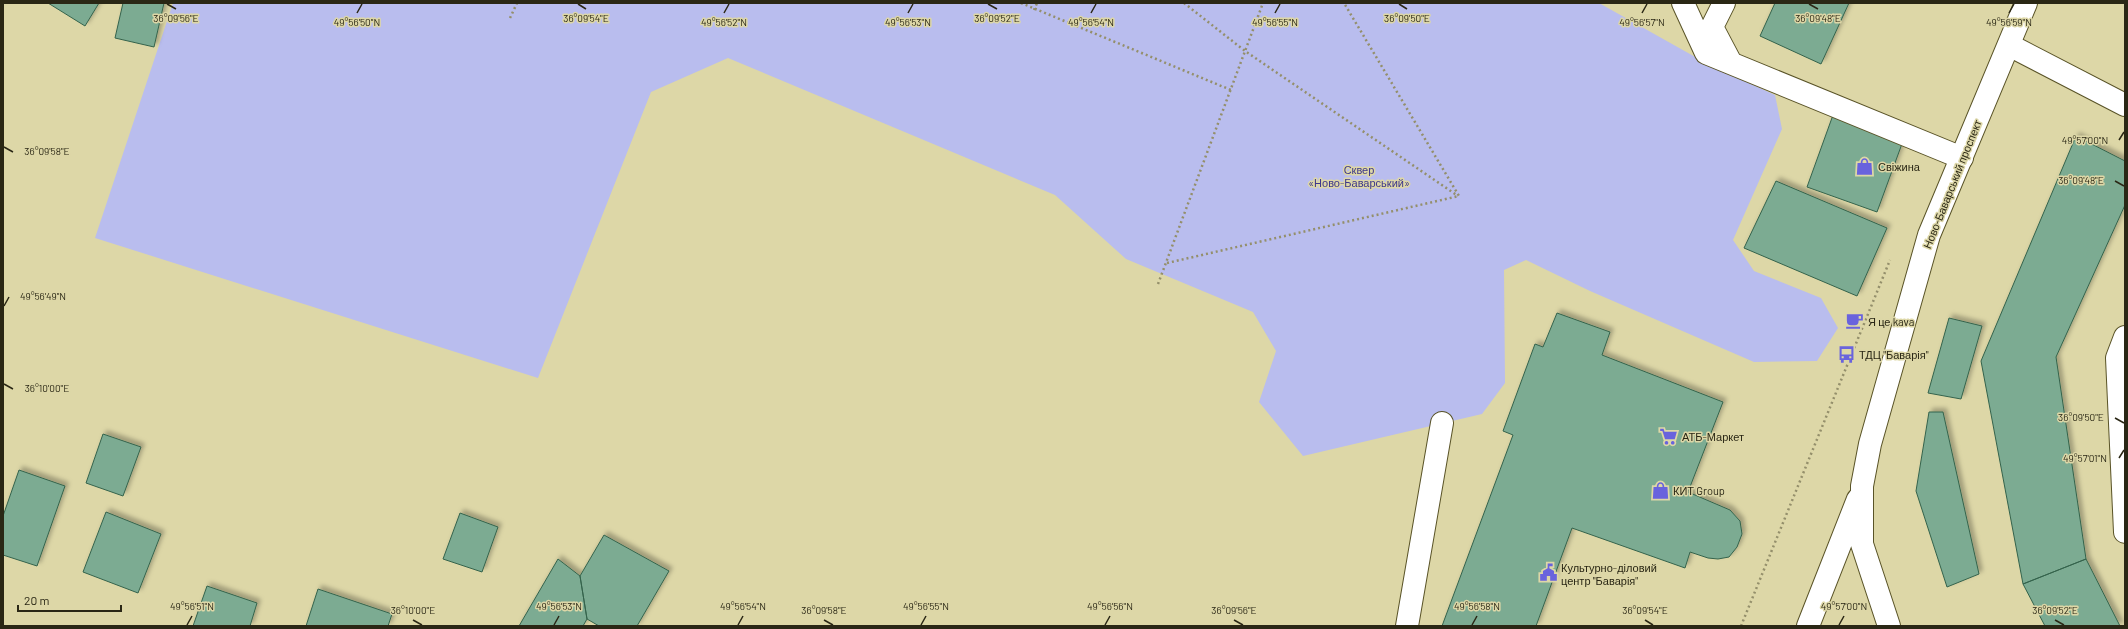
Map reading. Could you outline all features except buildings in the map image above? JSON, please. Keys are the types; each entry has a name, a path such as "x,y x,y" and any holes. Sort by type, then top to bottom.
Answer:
{"main road":[{"path":"1683,3 1706,52 1962,158"},
{"path":"1724,3 1712,27 1731,63"},
{"name":"Ново-Баварський проспект","path":"1888,626 1862,544 1862,486 1870,444 1929,235 2026,3"},
{"path":"2009,45 2125,105"},
{"path":"2125,337 2117,358 2125,532"},
{"path":"1407,626 1442,423"},
{"path":"1808,626 1862,486"}],"path":[{"path":"510,18 517,3"},
{"path":"1020,3 1231,90"},
{"path":"1034,10 1037,3"},
{"path":"1184,3 1245,51 1459,196"},
{"path":"1158,284 1263,3"},
{"path":"1344,3 1459,196"},
{"path":"1167,263 1459,196"},
{"path":"1740,626 1890,259"}],"green space":[{"name":"Сквер «Ново-Баварський»","path":"173,3 1599,3 1706,63 1775,95 1782,129 1733,240 1754,271 1821,298 1838,328 1817,361 1754,362 1590,291 1526,260 1504,270 1505,383 1482,414 1303,456 1259,402 1276,351 1253,312 1126,259 1055,195 728,58 651,92 538,378 95,238"}],"place":[{"name":"Свіжина","path":"1865,166"},
{"name":"Я це kava","path":"1855,321"},
{"name":"ТДЦ \"Баварія\"","path":"1846,354"},
{"name":"АТБ-Маркет","path":"1669,436"},
{"name":"КИТ Group","path":"1660,490"},
{"name":"Культурно-діловий центр \"Баварія\"","path":"1548,573"}]}
